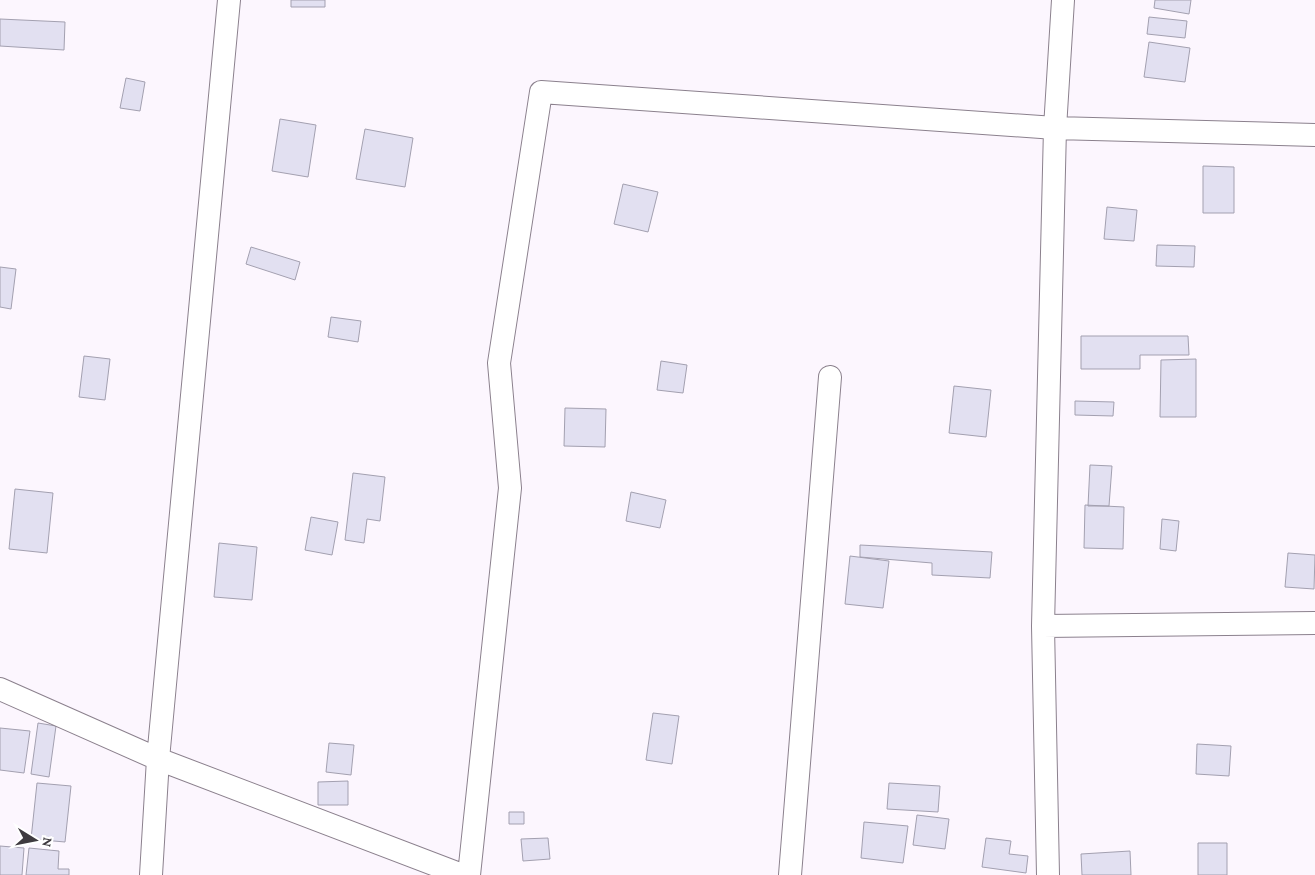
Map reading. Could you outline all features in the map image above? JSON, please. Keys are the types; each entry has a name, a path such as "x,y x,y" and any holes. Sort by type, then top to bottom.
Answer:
{"street":[{"path":"151,875 158,759 229,0"},
{"path":"1048,875 1043,626 1055,128 1063,0"},
{"path":"469,875 510,488 499,363 541,92 1055,128 1315,135"},
{"path":"790,875 830,378"},
{"path":"1043,626 1315,623"},
{"path":"0,689 158,759 462,875"}],"building":[{"path":"291,0 325,0 325,7 291,7"},
{"path":"1155,0 1191,0 1189,14 1154,8"},
{"path":"1149,17 1187,21 1185,38 1147,34"},
{"path":"0,19 65,22 64,50 0,46"},
{"path":"1149,42 1190,48 1185,82 1144,77"},
{"path":"126,78 145,82 140,111 120,108"},
{"path":"280,119 316,125 308,177 272,171"},
{"path":"365,129 413,138 405,187 356,179"},
{"path":"1203,166 1234,167 1234,213 1203,213"},
{"path":"623,184 658,192 648,232 614,224"},
{"path":"1107,207 1137,210 1134,241 1104,239"},
{"path":"1157,245 1195,246 1194,267 1156,266"},
{"path":"251,247 300,262 295,280 246,264"},
{"path":"0,267 16,269 11,309 0,307"},
{"path":"331,317 361,321 358,342 328,337"},
{"path":"1081,336 1188,336 1189,355 1140,355 1140,369 1081,369"},
{"path":"84,356 110,359 105,400 79,397"},
{"path":"1196,359 1196,417 1160,417 1161,360"},
{"path":"661,361 687,365 683,393 657,390"},
{"path":"954,386 991,390 986,437 949,433"},
{"path":"1075,401 1114,402 1113,416 1075,415"},
{"path":"565,408 606,409 605,447 564,446"},
{"path":"1090,465 1112,466 1109,506 1088,506"},
{"path":"353,473 385,477 380,521 367,519 364,543 345,540"},
{"path":"15,489 53,493 47,553 9,549"},
{"path":"631,492 666,500 660,528 626,521"},
{"path":"1085,505 1124,507 1123,549 1084,548"},
{"path":"311,517 338,522 332,555 305,550"},
{"path":"1162,519 1179,521 1176,551 1160,549"},
{"path":"219,543 257,547 252,600 214,597"},
{"path":"860,545 992,552 990,578 932,575 932,563 860,557"},
{"path":"1288,553 1315,555 1314,589 1285,587"},
{"path":"850,556 889,561 883,608 845,604"},
{"path":"653,713 679,716 672,764 646,760"},
{"path":"38,723 56,726 49,777 31,774"},
{"path":"0,728 30,731 24,773 0,770"},
{"path":"329,743 354,745 351,775 326,772"},
{"path":"1197,744 1231,746 1229,776 1196,774"},
{"path":"348,781 348,805 318,805 318,782"},
{"path":"37,783 71,786 65,842 31,839"},
{"path":"889,783 940,786 938,812 887,809"},
{"path":"509,812 524,812 524,824 509,824"},
{"path":"917,815 949,819 945,849 913,845"},
{"path":"864,822 908,826 903,863 861,858"},
{"path":"548,838 550,859 523,861 521,839"},
{"path":"986,838 1011,841 1009,854 1028,856 1026,873 982,867"},
{"path":"1198,843 1227,843 1227,875 1198,875"},
{"path":"0,846 24,848 22,875 0,875"},
{"path":"29,848 59,851 58,869 69,869 69,875 26,875"},
{"path":"1130,851 1131,875 1082,875 1081,854"}]}
